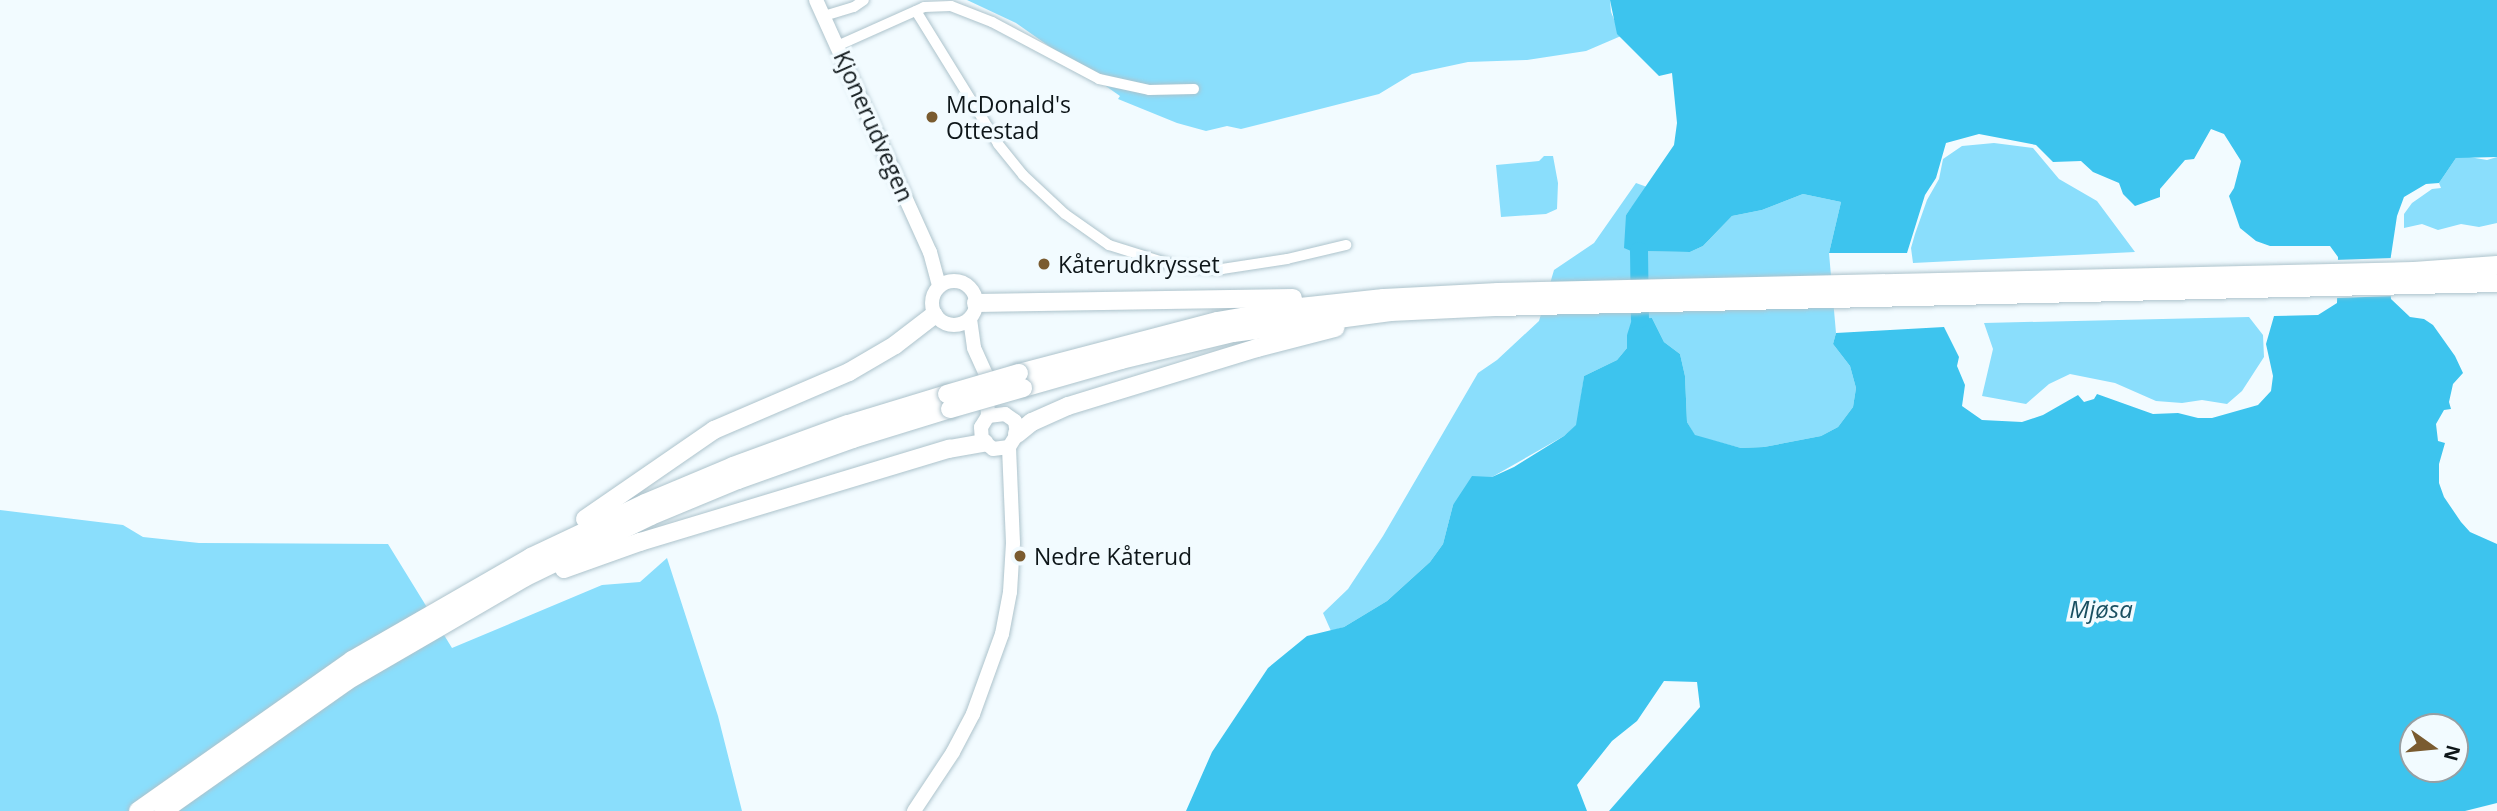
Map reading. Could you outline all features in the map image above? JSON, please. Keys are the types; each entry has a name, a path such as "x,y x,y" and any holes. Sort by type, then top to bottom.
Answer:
{"highway":[{"path":"2414,279 2497,265"},
{"path":"138,811 225,747 361,655 531,557 645,503 733,466 848,425 948,402 1205,324 1300,307 1610,297 2414,279 2497,283"},
{"path":"973,311 1388,305"},
{"path":"482,600 640,542 963,445 1002,443 1032,422 1068,406 1388,305"},
{"path":"531,557 565,530 628,492 714,430 849,372 895,345 934,315"},
{"path":"163,811 347,681 482,600 608,536 706,493 948,402"}],"main road":[{"name":"Kjonerudvegen","path":"816,0 945,283 967,285 973,311"},
{"path":"945,283 932,296 934,315 954,326 974,348"},
{"path":"954,326 973,311"},
{"path":"915,811 964,732 995,657 1010,592 1013,530 1011,493 1002,443 1015,421 1005,414 987,382 974,348 973,311"},
{"path":"987,382 988,416 981,427 1002,443"},
{"path":"988,416 1005,414"}],"street":[{"path":"824,16 853,7 864,0"},
{"path":"837,46 924,6 952,3 1099,79 1149,90 1194,89"},
{"path":"916,11 998,144 1023,175 1065,214 1109,245 1176,266 1222,269 1287,259 1346,245"}],"shaded area":[{"path":"967,0 1610,0 1611,12 1621,36 1586,51 1527,60 1468,62 1412,74 1379,94 1241,129 1227,126 1206,131 1177,123 1118,99 1120,96 1016,23"},
{"path":"1994,143 2033,148 2059,179 2097,201 2135,252 1913,263 1911,248 1915,234 1927,200 1939,179 1943,159 1962,146"},
{"path":"1544,156 1553,156 1558,183 1557,209 1546,214 1501,217 1496,165 1539,161"},
{"path":"2463,156 2487,160 2497,157 2497,223 2479,227 2461,224 2438,230 2422,224 2404,228 2404,214 2412,203 2432,189 2441,188 2439,183 2456,158"},
{"path":"1636,183 1647,187 1626,215 1631,251 1690,252 1703,246 1732,216 1762,210 1803,194 1841,202 1829,253 1836,333 1833,344 1850,366 1856,388 1853,407 1838,427 1821,436 1764,447 1741,448 1695,436 1687,422 1685,376 1680,354 1664,342 1652,318 1627,335 1627,348 1617,360 1584,376 1577,425 1564,436 1492,477 1453,505 1443,544 1430,562 1387,601 1344,627 1331,631 1323,613 1348,589 1383,536 1478,373 1497,360 1539,321 1554,270 1594,243"},
{"path":"2249,317 2263,335 2264,357 2242,391 2227,404 2202,400 2182,403 2156,401 2115,383 2070,374 2049,384 2026,404 1982,396 1993,349 1984,323"},
{"path":"0,510 123,525 143,537 199,543 388,544 452,648 602,585 640,582 667,558 718,716 742,811 0,811"}],"water":[{"name":"Mjøsa","path":"1610,0 2497,0 2497,157 2456,158 2439,183 2426,184 2404,197 2397,216 2389,269 2391,299 2410,317 2424,319 2433,325 2455,356 2463,373 2453,384 2449,402 2451,409 2444,410 2436,424 2438,441 2445,443 2439,464 2439,483 2444,497 2470,532 2497,544 2497,803 2465,811 1609,811 1700,707 1697,682 1664,681 1637,721 1612,741 1577,785 1587,811 1186,811 1212,752 1268,668 1307,636 1344,627 1387,601 1430,562 1443,544 1453,505 1472,476 1492,477 1514,467 1564,436 1576,425 1584,376 1617,360 1627,348 1627,335 1632,319 1652,318 1664,342 1680,354 1685,376 1687,422 1695,435 1741,448 1764,447 1821,436 1838,427 1853,407 1856,388 1850,366 1833,344 1836,333 1944,327 1959,357 1957,366 1965,385 1962,406 1982,420 2022,422 2043,415 2078,395 2084,402 2094,399 2097,394 2153,414 2178,413 2212,418 2258,405 2271,391 2273,376 2266,344 2274,316 2318,315 2337,303 2338,257 2330,246 2270,246 2256,241 2240,228 2229,196 2234,188 2241,161 2224,134 2211,129 2194,159 2185,160 2160,189 2160,197 2135,206 2123,194 2119,183 2093,172 2081,161 2053,162 2036,145 1979,134 1946,143 1936,178 1925,195 1907,253 1829,253 1841,202 1803,194 1762,210 1732,216 1703,246 1690,252 1631,251 1624,248 1626,215 1674,145 1677,123 1672,73 1659,76 1617,34"}],"pier":[{"path":"2393,258 2394,296 2336,298 2335,260"}],"waterway":[{"path":"1639,251 1640,319"}],"place":[{"name":"McDonald's Ottestad","path":"932,117"},
{"name":"Kåterudkrysset","path":"1044,264"},
{"name":"Nedre Kåterud","path":"1020,556"}]}
